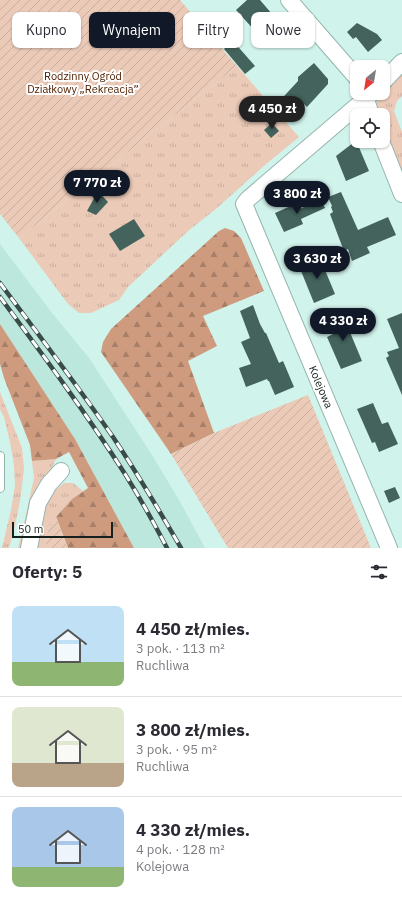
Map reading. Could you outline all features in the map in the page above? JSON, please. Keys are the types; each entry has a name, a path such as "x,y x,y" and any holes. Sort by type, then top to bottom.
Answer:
{"street":[{"path":"289,0 350,70"},
{"path":"390,75 402,62"},
{"name":"Kolejowa","path":"361,100 244,204 389,548"},
{"path":"384,148 402,194"},
{"path":"28,548 38,504 49,484 61,471"}],"lane":[{"path":"0,456 0,488"}],"shaded area":[{"path":"0,244 52,313 89,358 152,455 205,548 134,548 75,439 0,324"}],"green space":[{"name":"Rodzinny Ogród Działkowy „Rekreacja”","path":"0,0 180,0 190,12 183,12 183,48 221,48 237,66 19,238 0,214"},
{"path":"237,66 299,137 188,231 128,287 119,300 91,313 79,313 68,304 19,238"},
{"path":"402,71 402,96 397,101 394,111 402,132 402,179 389,148 390,108 377,108 378,100 390,100 390,84"},
{"path":"225,228 234,231 241,238 264,291 203,316 217,346 188,361 214,433 171,454 101,352 103,342 111,329 219,231"},
{"path":"0,324 75,439 134,548 68,548 56,517 72,499 88,488 69,452 56,459 32,461 30,445 0,364"},
{"path":"0,392 22,448 24,469 20,501 9,548 2,548 15,486 14,465 4,417 0,409"},
{"path":"308,395 371,548 228,548 171,454 214,433"},
{"path":"56,459 23,548 18,548 34,478 32,461"},
{"path":"64,483 73,483 83,491 72,499 56,517 48,529 45,548 33,548 47,497"},
{"path":"56,517 68,548 45,548 48,529"}],"building":[{"path":"247,0 260,0 270,12 251,12 251,26 243,18 243,12 238,12 236,10"},
{"path":"357,23 377,34 382,40 368,52 356,37 353,39 347,32"},
{"path":"239,48 255,66 245,74 224,49"},
{"path":"314,63 328,79 328,84 307,107 300,100 282,116 274,107 298,81 298,77"},
{"path":"272,123 279,131 271,138 264,130"},
{"path":"350,145 350,148 359,148 369,171 346,181 336,156"},
{"path":"98,191 108,202 96,215 87,211"},
{"path":"341,192 358,230 388,217 396,235 367,247 370,253 352,261 348,249 344,251 330,214 333,212 328,197"},
{"path":"321,200 325,208 301,219 303,224 284,232 275,213 295,204 297,210"},
{"path":"134,219 145,236 120,251 109,234"},
{"path":"320,258 335,294 314,303 299,266"},
{"path":"253,305 260,324 266,333 279,363 283,361 294,387 275,395 267,379 246,387 239,368 251,364 241,342 250,338 240,311"},
{"path":"342,313 362,361 341,369 327,337 333,334 327,319"},
{"path":"402,313 402,395 386,358 389,356 387,352 399,348 387,319"},
{"path":"373,403 382,424 388,422 398,444 379,452 375,442 372,443 357,409"},
{"path":"395,487 400,498 389,503 384,491"}],"railway":[{"path":"0,283 113,437 131,464 181,548"},
{"path":"0,297 64,384 110,451 136,492 167,548"}]}
